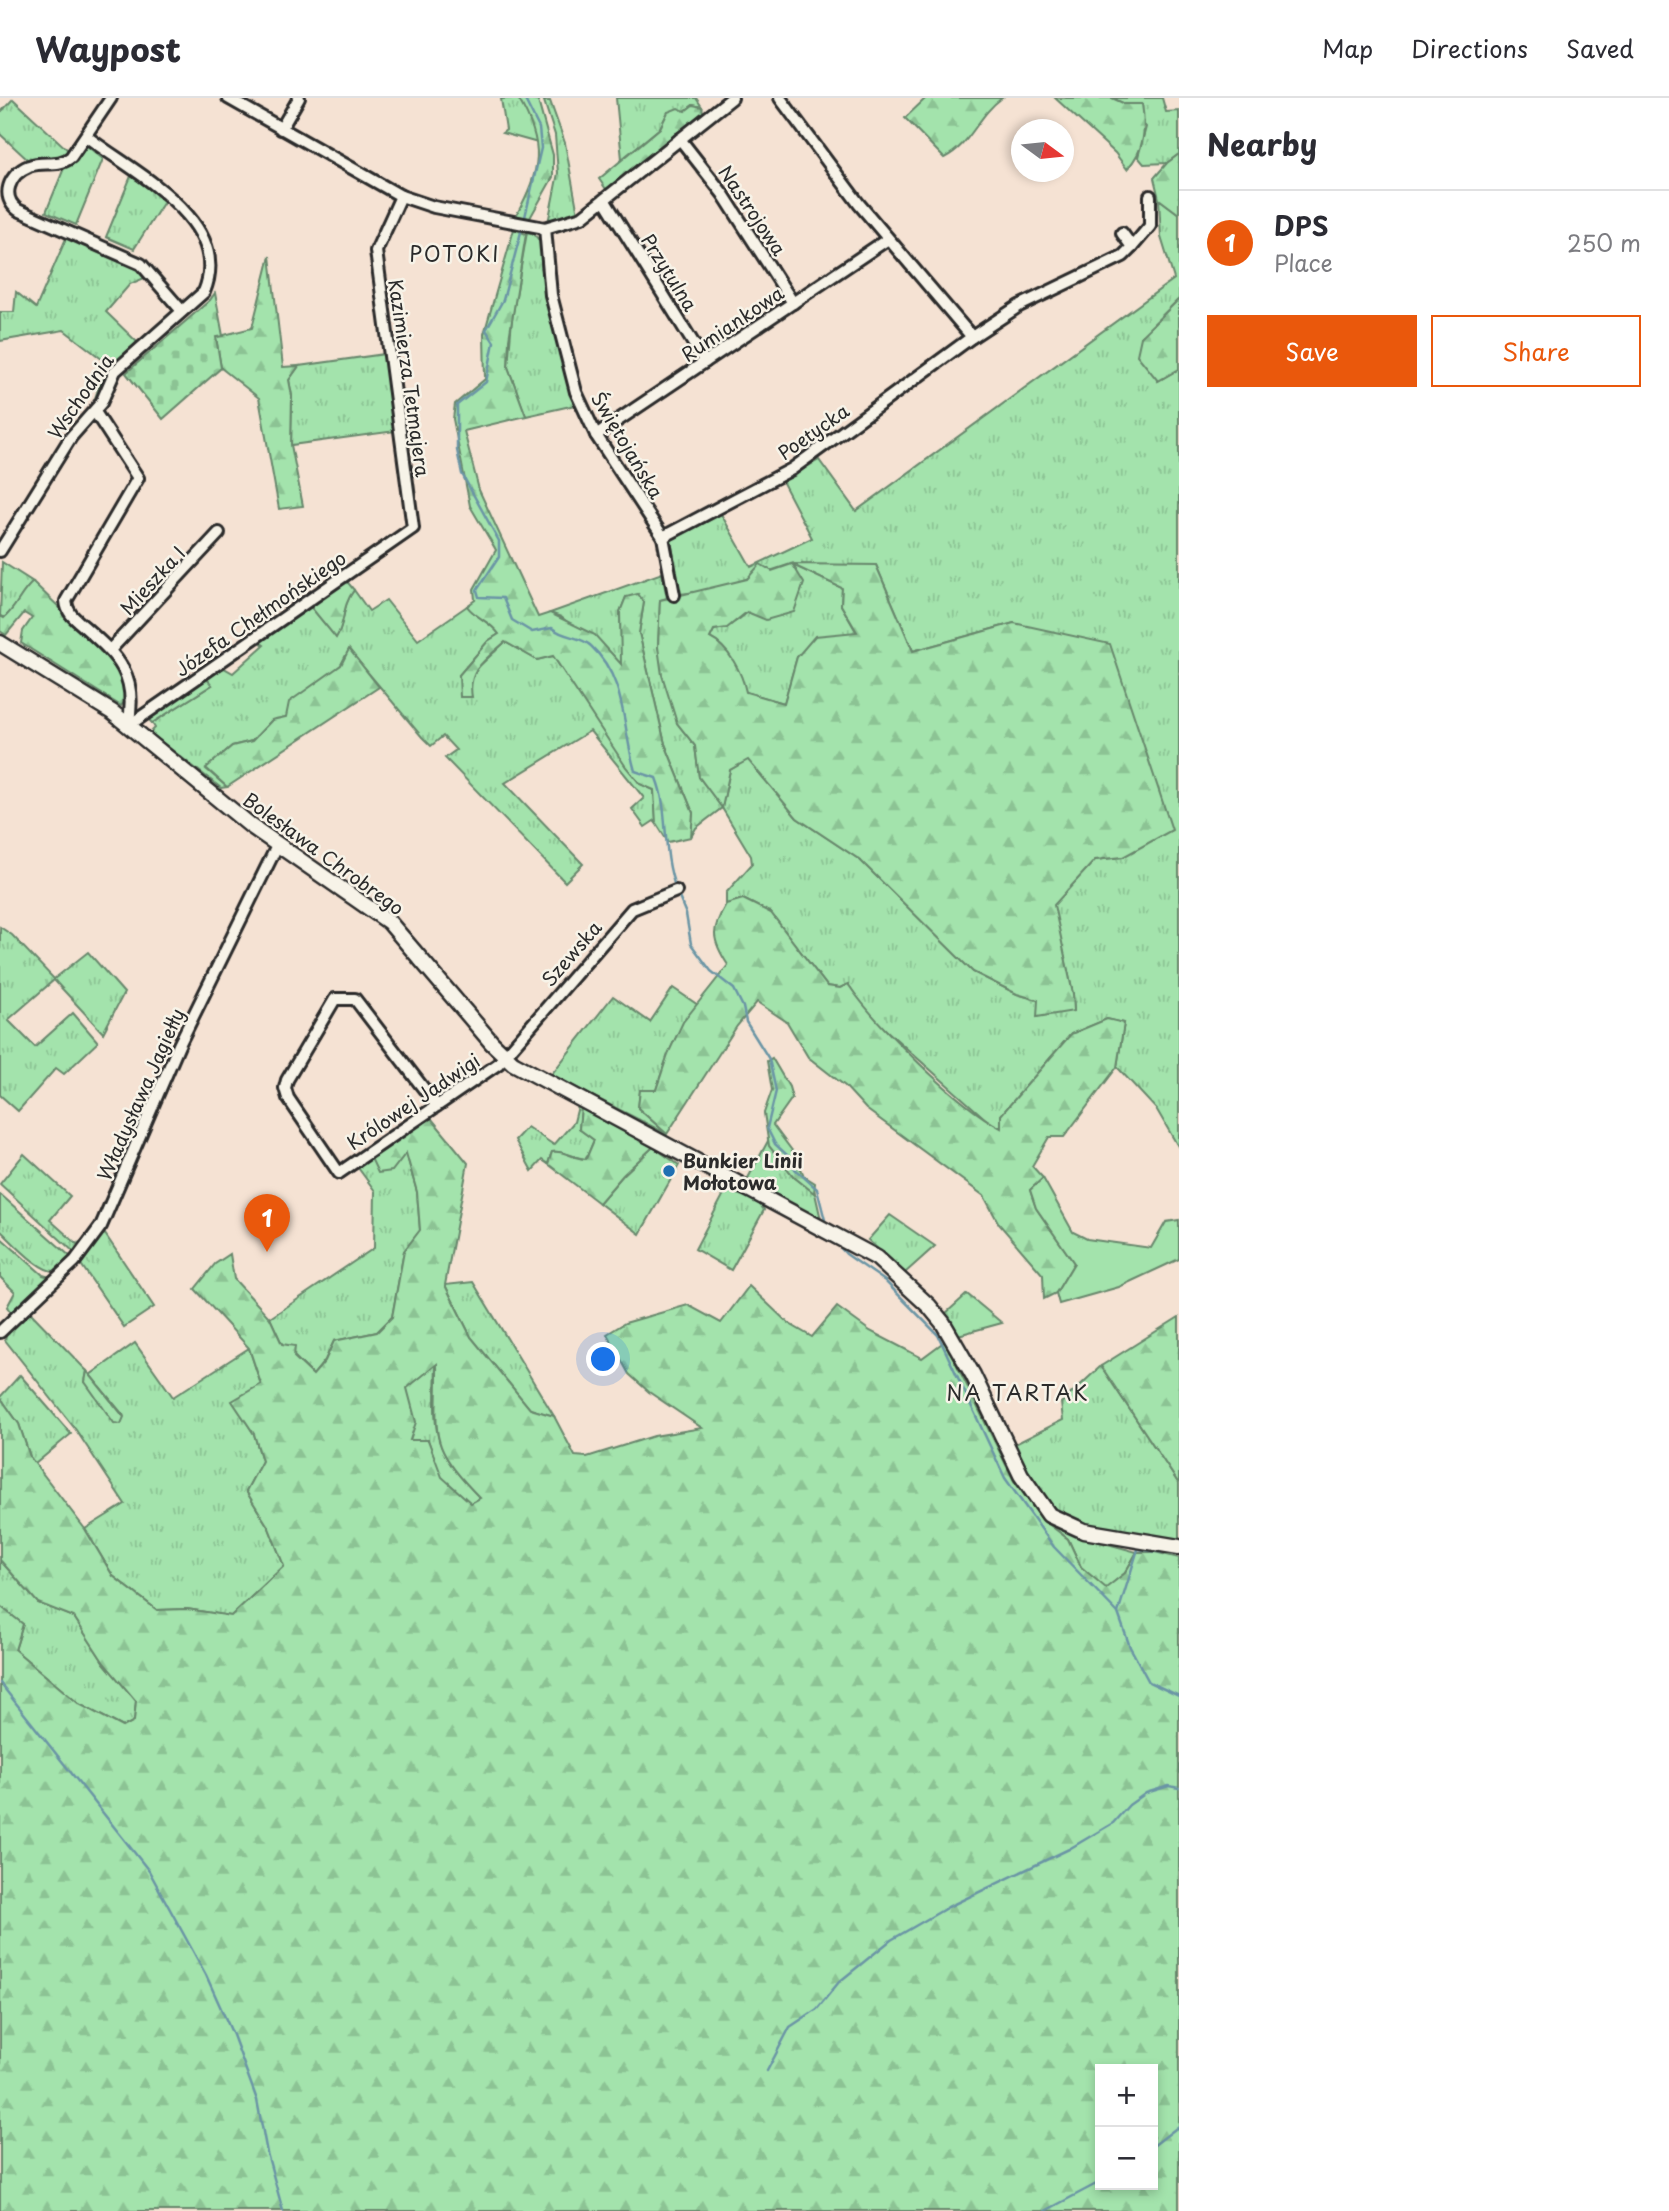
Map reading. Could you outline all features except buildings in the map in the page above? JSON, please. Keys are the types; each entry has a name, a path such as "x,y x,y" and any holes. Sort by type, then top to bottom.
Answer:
{"street":[{"path":"111,98 64,163 25,167 7,185 5,195 8,203 18,210 141,264 182,311"},
{"path":"228,98 401,196 434,207 545,228 582,218 732,98"},
{"path":"281,129 299,98"},
{"path":"780,98 888,239 972,337"},
{"name":"Wschodnia","path":"0,551 71,437 95,412 115,371 204,292 211,275 208,249 171,196 86,136"},
{"name":"Nastrojowa","path":"680,139 723,194 793,303"},
{"name":"Kazimierza Tetmajera","path":"401,196 376,251 413,528"},
{"path":"1122,233 1132,247 1150,226 1150,196"},
{"name":"Przytulna","path":"605,201 705,362"},
{"name":"Świętojańska","path":"545,228 551,295 576,392 596,435 663,537 674,595"},
{"name":"Rumiankowa","path":"596,435 888,239"},
{"name":"Poetycka","path":"663,537 792,469 972,337 1019,306 1109,265 1132,247"},
{"path":"95,412 138,478 66,601 71,615 124,666 131,689 128,726"},
{"name":"Józefa Chełmońskiego","path":"128,726 413,528"},
{"name":"Mieszka I","path":"110,650 219,533"},
{"name":"Bolesława Chrobrego","path":"0,643 73,686 128,726 277,846 389,922 505,1056 532,1074 618,1117 877,1258 929,1306 943,1323 978,1384 1021,1475 1049,1515 1084,1531 1179,1546"},
{"name":"Władysława Jagiełły","path":"0,1332 75,1261 101,1226 179,1045 277,846"},
{"name":"Szewska","path":"505,1056 632,909 676,891"},
{"name":"Królowej Jadwigi","path":"437,1106 361,1003 355,999 335,999 286,1080 288,1098 339,1173 437,1106 498,1064 505,1056"}],"green space":[{"path":"518,98 534,125 538,143 502,133 506,130 501,99"},
{"path":"518,98 538,101 553,155 553,177 530,218 516,216 531,184 537,157 533,130"},
{"path":"616,98 696,98 702,107 693,105 685,111 668,112 660,128 622,159"},
{"path":"926,98 1002,98 986,113 961,146 944,158 905,118"},
{"path":"1055,98 1112,98 1125,104 1142,104 1143,139 1138,154 1127,169 1115,153"},
{"path":"1112,98 1162,98 1166,112 1179,111 1179,154 1167,163 1144,164 1138,157 1146,127 1125,104"},
{"path":"13,99 69,151 64,157 29,161 0,134 0,113"},
{"path":"544,101 550,101 565,143 578,214 548,223 558,173 555,135"},
{"path":"693,105 702,107 703,112 608,192 599,179 660,128 668,112 678,108 685,111"},
{"path":"87,146 103,159 76,225 46,212 64,168"},
{"path":"1179,154 1179,214 1159,199 1154,178"},
{"path":"131,176 165,200 134,249 106,237"},
{"path":"1159,199 1179,214 1179,299 1141,336 1158,381 1179,369 1179,1148 1157,1110 1117,1067 1124,1023 1107,1019 1071,1034 1001,1115 1002,1129 989,1122 868,1014 848,984 840,988 827,986 771,913 743,899 726,904 726,893 752,864 751,856 722,808 696,828 691,837 693,813 665,744 639,633 644,602 626,597 620,612 622,665 561,617 550,613 662,573 667,598 660,600 658,647 677,723 695,746 699,777 722,807 730,770 748,759 797,818 860,860 973,972 1017,994 1074,1011 1073,994 1053,905 1095,860 1123,857 1014,623 913,651 876,565 793,565 842,588 841,605 857,633 797,657 784,703 746,692 710,638 714,630 725,627 747,613 791,564 713,590 680,594 671,540 721,514 751,567 812,538 782,481 819,460 856,511 1174,279 1161,237"},
{"path":"514,229 526,234 509,339 508,367 526,416 464,431 479,490 538,617 550,613 595,635 621,664 620,612 626,597 638,594 644,602 639,633 665,744 693,813 691,837 668,842 656,823 654,790 640,784 626,767 553,656 537,660 505,642 475,672 472,679 472,697 460,697 459,675 488,641 499,634 467,606 475,600 474,589 496,550 470,506 453,419 455,404 485,379 484,334"},
{"path":"527,232 534,234 541,243 541,265 551,318 575,405 526,416 508,367 512,319"},
{"path":"67,236 135,265 147,277 130,284 106,312 137,342 110,368 93,404 107,363 64,330 0,341 0,312 14,312 16,292 36,308"},
{"path":"270,256 283,367 299,366 289,380 292,396 291,445 303,506 279,509 259,398 221,368 216,337 252,328"},
{"path":"215,293 223,336 216,337 221,368 163,419 126,373"},
{"path":"1179,299 1179,369 1158,381 1137,355 1141,337"},
{"path":"385,354 396,431 291,445 292,396 289,380 299,366"},
{"path":"2,562 33,582 4,618 0,616"},
{"path":"760,564 772,571 792,564 876,565 913,651 1014,623 1110,644 1172,830 1123,857 1095,860 1054,905 1073,994 1074,1011 1037,1017 1038,1000 1017,994 973,972 860,860 797,818 748,760 730,770 722,808 699,777 695,746 677,723 662,675 658,647 660,600 747,579","holes":["793,565 842,588 841,605 857,632 815,636 797,657 784,703 746,692 734,661 710,638 714,630 727,628 747,612 766,620 794,612 804,583"]},
{"path":"345,579 354,590 347,602 336,638 310,606"},
{"path":"33,582 117,663 127,698 121,706 21,643 23,631 32,618 24,613 6,635 0,631 0,616 4,618 8,614"},
{"path":"354,590 369,611 386,600 418,640 467,606 499,634 488,641 459,675 470,685 473,672 505,642 537,660 553,656 640,784 654,790 656,823 654,821 645,827 632,809 644,798 590,731 505,783 583,864 565,882 445,758 456,750 443,736 431,746 349,650 341,665 286,717 272,720 252,741 232,746 206,769 227,787 221,788 150,733 155,728 152,723 212,685 206,678 224,668 233,673 264,645 260,642 310,606 336,637 347,602"},
{"path":"349,649 379,687 227,787 206,768 232,746 252,741 272,720 286,717 289,702 341,665"},
{"path":"206,678 212,685 152,723 146,717"},
{"path":"743,899 771,913 827,986 840,988 848,984 877,1020 918,1063 963,1102 1001,1128 1001,1115 1071,1034 1107,1019 1124,1023 1117,1067 1064,1137 1049,1137 1032,1166 1043,1178 1030,1190 1036,1208 1074,1263 1056,1293 1044,1299 1043,1275 999,1224 984,1196 866,1109 845,1086 808,1057 787,1022 757,1002 737,1026 667,1134 638,1108 640,1090 656,1090 668,1054 683,1022 728,965 718,948 716,928 726,904"},
{"path":"0,927 12,935 54,979 88,952 124,993 103,1033 54,980 8,1020 35,1047 73,1013 98,1042 64,1074 56,1068 18,1111 0,1095"},
{"path":"673,988 698,1005 672,1045 656,1090 640,1090 638,1108 667,1134 551,1075 613,996 650,1022"},
{"path":"772,1058 789,1087 792,1098 773,1125 796,1156 804,1176 815,1183 814,1193 794,1177 769,1146 764,1113 772,1090 767,1061"},
{"path":"578,1106 581,1108 579,1129 594,1140 586,1159 552,1152 548,1164 542,1160 532,1171 515,1140 527,1127 554,1145 574,1122"},
{"path":"581,1108 653,1147 623,1175 599,1203 548,1164 552,1152 586,1159 594,1140 579,1129"},
{"path":"431,1118 468,1163 445,1285 471,1337 530,1409 554,1416 575,1456 587,1457 654,1436 702,1428 649,1392 629,1374 607,1334 625,1323 688,1305 721,1323 749,1286 788,1323 812,1337 837,1307 870,1331 922,1358 945,1341 1014,1481 1042,1519 1068,1539 1081,1567 1106,1588 1125,1573 1137,1552 1155,1552 1179,1558 1179,2211 0,2211 0,1606 23,1624 15,1650 79,1704 123,1727 134,1721 136,1701 104,1663 74,1617 38,1603 0,1560 0,1397 19,1424 30,1457 85,1529 113,1576 157,1610 187,1609 231,1616 284,1566 269,1528 246,1491 262,1461 254,1434 232,1401 261,1384 249,1348 195,1289 215,1264 230,1254 234,1279 270,1318 282,1344 295,1346 294,1357 313,1375 325,1361 334,1341 377,1332 392,1317 404,1251 420,1230 417,1192 406,1153 392,1171 378,1173 370,1156","holes":["437,1364 437,1423 442,1450 450,1464 480,1498 471,1503 442,1477 428,1440 410,1440 416,1422 407,1388"]},
{"path":"768,1141 794,1177 814,1192 814,1189 822,1224 747,1180"},
{"path":"653,1147 679,1165 640,1234 599,1203 623,1175"},
{"path":"406,1153 417,1192 420,1231 404,1251 392,1317 377,1332 334,1341 325,1360 313,1375 282,1344 270,1318 374,1248 375,1191 356,1165 370,1156"},
{"path":"24,1154 70,1196 50,1220 77,1244 80,1242 82,1245 76,1254 0,1184"},
{"path":"1043,1178 1073,1232 1087,1239 1151,1248 1166,1222 1179,1220 1179,1259 1119,1287 1059,1304 1056,1293 1074,1263 1036,1208 1030,1190"},
{"path":"726,1190 757,1201 764,1210 731,1270 695,1249"},
{"path":"0,1194 72,1258 61,1269 45,1269 0,1230"},
{"path":"890,1215 935,1246 905,1273 868,1240"},
{"path":"105,1234 154,1307 124,1327 80,1263 97,1237"},
{"path":"0,1237 43,1275 53,1278 11,1312 7,1307 15,1292 0,1277"},
{"path":"473,1282 554,1416 530,1409 471,1337 445,1285"},
{"path":"967,1294 1002,1323 958,1335 945,1314"},
{"path":"30,1312 87,1371 85,1382 124,1416 90,1375 135,1343 173,1397 249,1348 261,1385 233,1401 254,1434 262,1461 246,1491 269,1528 284,1566 231,1616 187,1609 157,1610 113,1576 85,1529 125,1504 76,1430 5,1340 14,1323"},
{"path":"1179,1317 1179,1484 1101,1366"},
{"path":"436,1364 435,1407 438,1438 452,1465 480,1498 471,1504 441,1477 428,1440 409,1440 407,1388"},
{"path":"1101,1366 1179,1484 1179,1541 1088,1525 1055,1512 1039,1497 1013,1445 1063,1420 1061,1403"},
{"path":"87,1371 124,1417 121,1424 114,1423 85,1382"},
{"path":"20,1375 71,1434 35,1464 19,1424 0,1397"},
{"path":"1042,1519 1075,1535 1137,1552 1125,1573 1106,1589 1081,1567 1068,1539"},
{"path":"0,1560 38,1603 74,1617 104,1663 136,1700 134,1722 123,1727 79,1704 15,1650 23,1624 0,1606"}],"waterway":[{"path":"524,98 539,128 541,148 525,217"},
{"path":"521,232 503,300 486,330 494,342 486,382 457,405 457,450 462,474 499,541 499,557 477,590 479,597 503,598 512,620 532,632 552,628 587,643 603,659 622,705 635,771 656,778 663,804 671,874 676,889"},
{"path":"678,895 686,914 691,944 711,971 734,989 743,1007 746,1022 769,1059 776,1091 767,1128 775,1144 788,1156 795,1169 817,1189 826,1224"},
{"path":"835,1242 846,1254 885,1281 938,1335 1005,1478 1054,1547 1118,1613 1130,1647 1149,1682 1179,1696"},
{"path":"1118,1613 1138,1549 1179,1555"},
{"path":"0,1683 149,1871 206,1975 233,2035 257,2100 267,2153 283,2211"},
{"path":"767,2071 790,2027 817,2009 839,1982 891,1940 948,1907 1069,1849 1113,1823 1129,1805 1146,1793 1169,1786 1179,1788"},
{"path":"1158,2142 1179,2126"},
{"path":"1045,2211 1095,2185"}],"place":[{"name":"Bunkier Linii Mołotowa","path":"669,1171"},
{"name":"DPS","path":"267,1252"}],"district":[{"name":"POTOKI","path":"455,253"},
{"name":"NA TARTAK","path":"1018,1392"}]}
